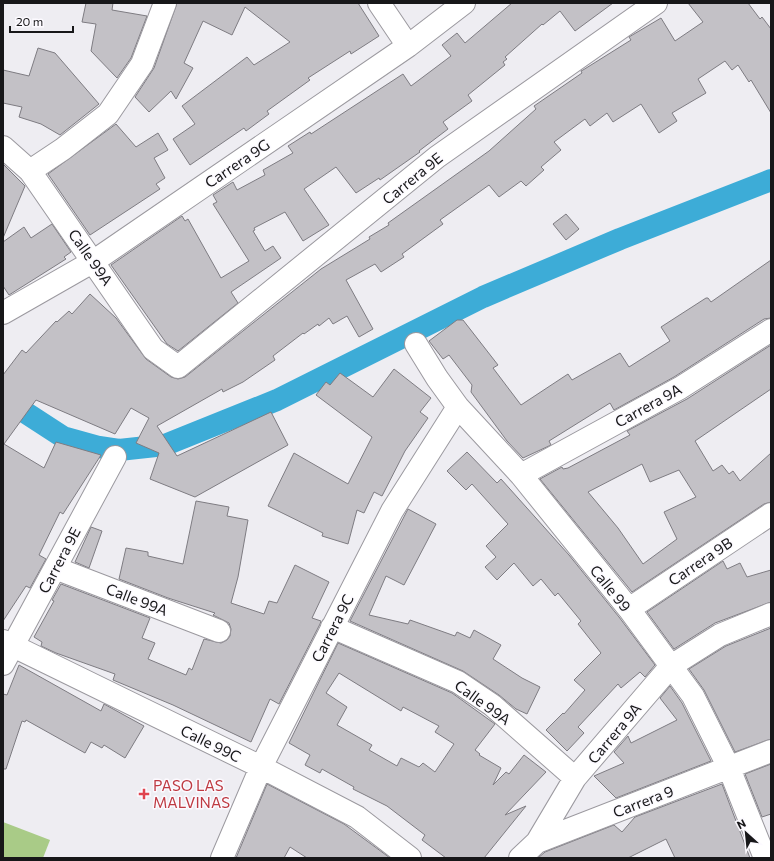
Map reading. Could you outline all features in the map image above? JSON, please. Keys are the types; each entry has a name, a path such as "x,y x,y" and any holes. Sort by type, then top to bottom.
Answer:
{"street":[{"path":"30,171 63,149 108,114 142,64 165,3"},
{"path":"379,3 408,46"},
{"name":"Carrera 9G","path":"3,313 94,260 408,46 464,3"},
{"name":"Carrera 9E","path":"178,367 437,157 656,3"},
{"name":"Calle 99A","path":"3,147 30,171 94,260 153,349 178,367"},
{"name":"Carrera 9A","path":"521,475 680,388 771,330"},
{"name":"Calle 99","path":"416,344 437,378 458,407 521,475 629,609 693,696 729,768 765,858"},
{"name":"Carrera 9C","path":"222,858 261,767 392,510 458,407"},
{"name":"Carrera 9E","path":"6,651 55,568 114,456"},
{"name":"Carrera 9B","path":"629,609 771,514"},
{"name":"Calle 99A","path":"55,568 219,631"},
{"name":"Carrera 9A","path":"537,842 570,787 671,666 720,635 771,614"},
{"name":"Calle 99A","path":"332,627 458,682 492,705 570,787"},
{"name":"Calle 99C","path":"6,651 261,767 357,817 410,858"},
{"name":"Carrera 9","path":"520,858 537,842 771,751"},
{"path":"570,787 584,824"}],"green space":[{"path":"3,822 50,840 43,858 3,858"}],"building":[{"path":"86,3 113,3 112,10 147,16 131,58 117,78 91,51 96,24 82,22"},
{"path":"177,3 358,3 379,36 351,54 350,51 308,78 310,80 267,111 269,114 246,131 244,128 190,165 173,139 195,124 182,106 247,57 254,65 290,42 245,7 232,35 203,21 184,63 193,68 176,99 171,91 149,112 135,97 154,68"},
{"path":"512,3 613,3 575,31 560,11 543,25 542,24 505,57 507,59 503,62 505,65 468,95 472,101 443,122 448,129 419,151 420,152 380,180 379,178 356,193 336,167 304,189 329,225 303,241 285,212 254,228 255,230 253,231 265,251 273,246 281,258 231,292 238,303 178,351 167,344 111,265 182,216 185,221 188,219 221,278 249,261 213,204 217,202 213,195 233,182 237,190 265,175 263,170 293,153 288,146 310,132 311,134 403,74 411,86 451,56 442,45 457,33 465,43"},
{"path":"688,3 748,3 760,19 762,17 771,29 771,113 751,80 749,82 738,65 732,70 725,61 698,79 706,93 672,113 677,121 659,133 641,104 613,122 607,113 590,126 585,119 554,142 561,150 541,167 544,170 526,186 521,181 499,197 489,185 440,220 443,224 402,254 404,257 381,272 375,264 346,280 373,329 359,337 347,316 333,324 329,318 319,326 318,324 304,334 303,333 273,356 275,360 243,382 223,392 222,389 157,426 177,456 271,412 288,445 195,497 150,479 159,453 136,443 149,418 131,408 115,434 36,400 4,444 44,468 56,442 101,455 63,514 60,512 39,555 46,559 30,588 26,586 3,621 3,375 22,350 26,353 56,321 57,322 69,311 72,314 90,294 116,318 146,359 171,377 178,379 185,377 321,269 370,239 369,237 389,225 388,223 489,151 536,109 534,106 582,73 581,71 631,40 629,37 661,18 675,41 703,22"},
{"path":"38,48 55,53 99,104 60,135 41,124 19,117 22,107 3,103 3,70 29,76"},
{"path":"116,124 136,147 158,133 168,150 154,158 165,178 156,184 160,189 90,235 48,174"},
{"path":"3,164 25,186 3,238"},
{"path":"566,214 579,229 566,240 553,224"},
{"path":"52,224 71,252 64,257 66,259 9,295 3,286 3,242 24,227 31,238"},
{"path":"771,260 771,318 764,319 674,377 614,410 610,403 549,441 551,445 523,458 507,441 471,392 472,385 449,355 443,359 429,341 457,320 463,320 498,365 493,368 521,405 568,374 572,380 620,353 629,367 670,341 661,327 706,298 708,298 711,302"},
{"path":"771,345 771,389 695,441 713,471 722,465 729,474 733,471 740,481 771,453 771,502 764,504 632,592 540,479 562,467 563,469 568,468 630,435 627,431 687,399","holes":["642,464 650,482 679,470 696,497 664,512 677,539 643,564 618,528 588,492"]},
{"path":"394,369 431,398 420,412 428,418 405,451 382,496 374,492 364,513 357,510 348,544 322,536 323,533 268,506 294,453 348,484 372,437 316,395 326,382 330,385 340,373 373,397"},
{"path":"467,452 497,483 501,479 569,555 619,617 655,665 645,677 640,672 621,688 618,684 578,727 584,733 567,751 546,730 563,713 564,714 585,690 574,680 601,653 578,624 581,621 558,593 555,596 541,579 533,586 514,563 497,580 485,567 496,557 486,546 508,524 472,484 466,490 447,471"},
{"path":"196,501 229,507 227,516 248,520 238,577 231,603 264,614 269,601 277,603 295,565 329,582 312,618 321,621 320,624 279,704 270,699 251,742 173,705 113,680 115,674 56,653 41,646 42,642 34,637 54,601 52,600 61,584 150,618 142,638 155,643 148,659 186,675 189,668 192,670 204,639 221,643 227,640 230,636 231,629 229,623 213,615 215,613 168,598 119,579 126,548 148,552 148,556 183,564"},
{"path":"408,509 436,524 404,585 386,576 369,615 408,624 410,620 455,636 457,632 470,638 474,630 501,645 493,659 522,678 540,687 527,714 516,709 499,695 463,671 350,621"},
{"path":"91,527 102,531 89,568 75,562"},
{"path":"723,561 727,569 740,563 747,577 771,570 771,602 715,623 674,649 647,612"},
{"path":"771,628 771,739 735,752 704,690 689,669 726,646"},
{"path":"338,643 452,693 495,724 475,750 480,754 479,755 501,768 493,785 506,772 509,774 524,755 546,772 505,815 526,806 484,858 446,858 422,840 425,835 387,806 353,789 354,787 322,769 320,773 305,765 310,755 289,743","holes":["339,673 401,711 403,707 439,726 435,732 454,744 435,772 423,763 419,767 401,758 397,766 369,750 372,745 337,725 347,707 326,693"]},
{"path":"19,665 101,711 104,704 144,726 125,758 104,745 102,748 91,742 85,753 26,720 25,722 22,721 6,769 3,769 3,694 7,695"},
{"path":"670,686 682,703 711,761 616,798 594,776 624,763 614,752 628,736 631,743 677,720 660,698"},
{"path":"771,764 771,814 762,817 745,774"},
{"path":"267,784 344,824 390,858 307,858 290,847 284,858 236,858"},
{"path":"722,784 750,858 675,858 666,839 628,858 538,858 545,852 614,825 622,832 635,817"}],"waterway":[{"path":"3,398 63,437 99,447 119,450 165,445 277,400 483,297 620,239 771,180"}],"place":[{"name":"PASO LAS MALVINAS","path":"144,794"}]}
